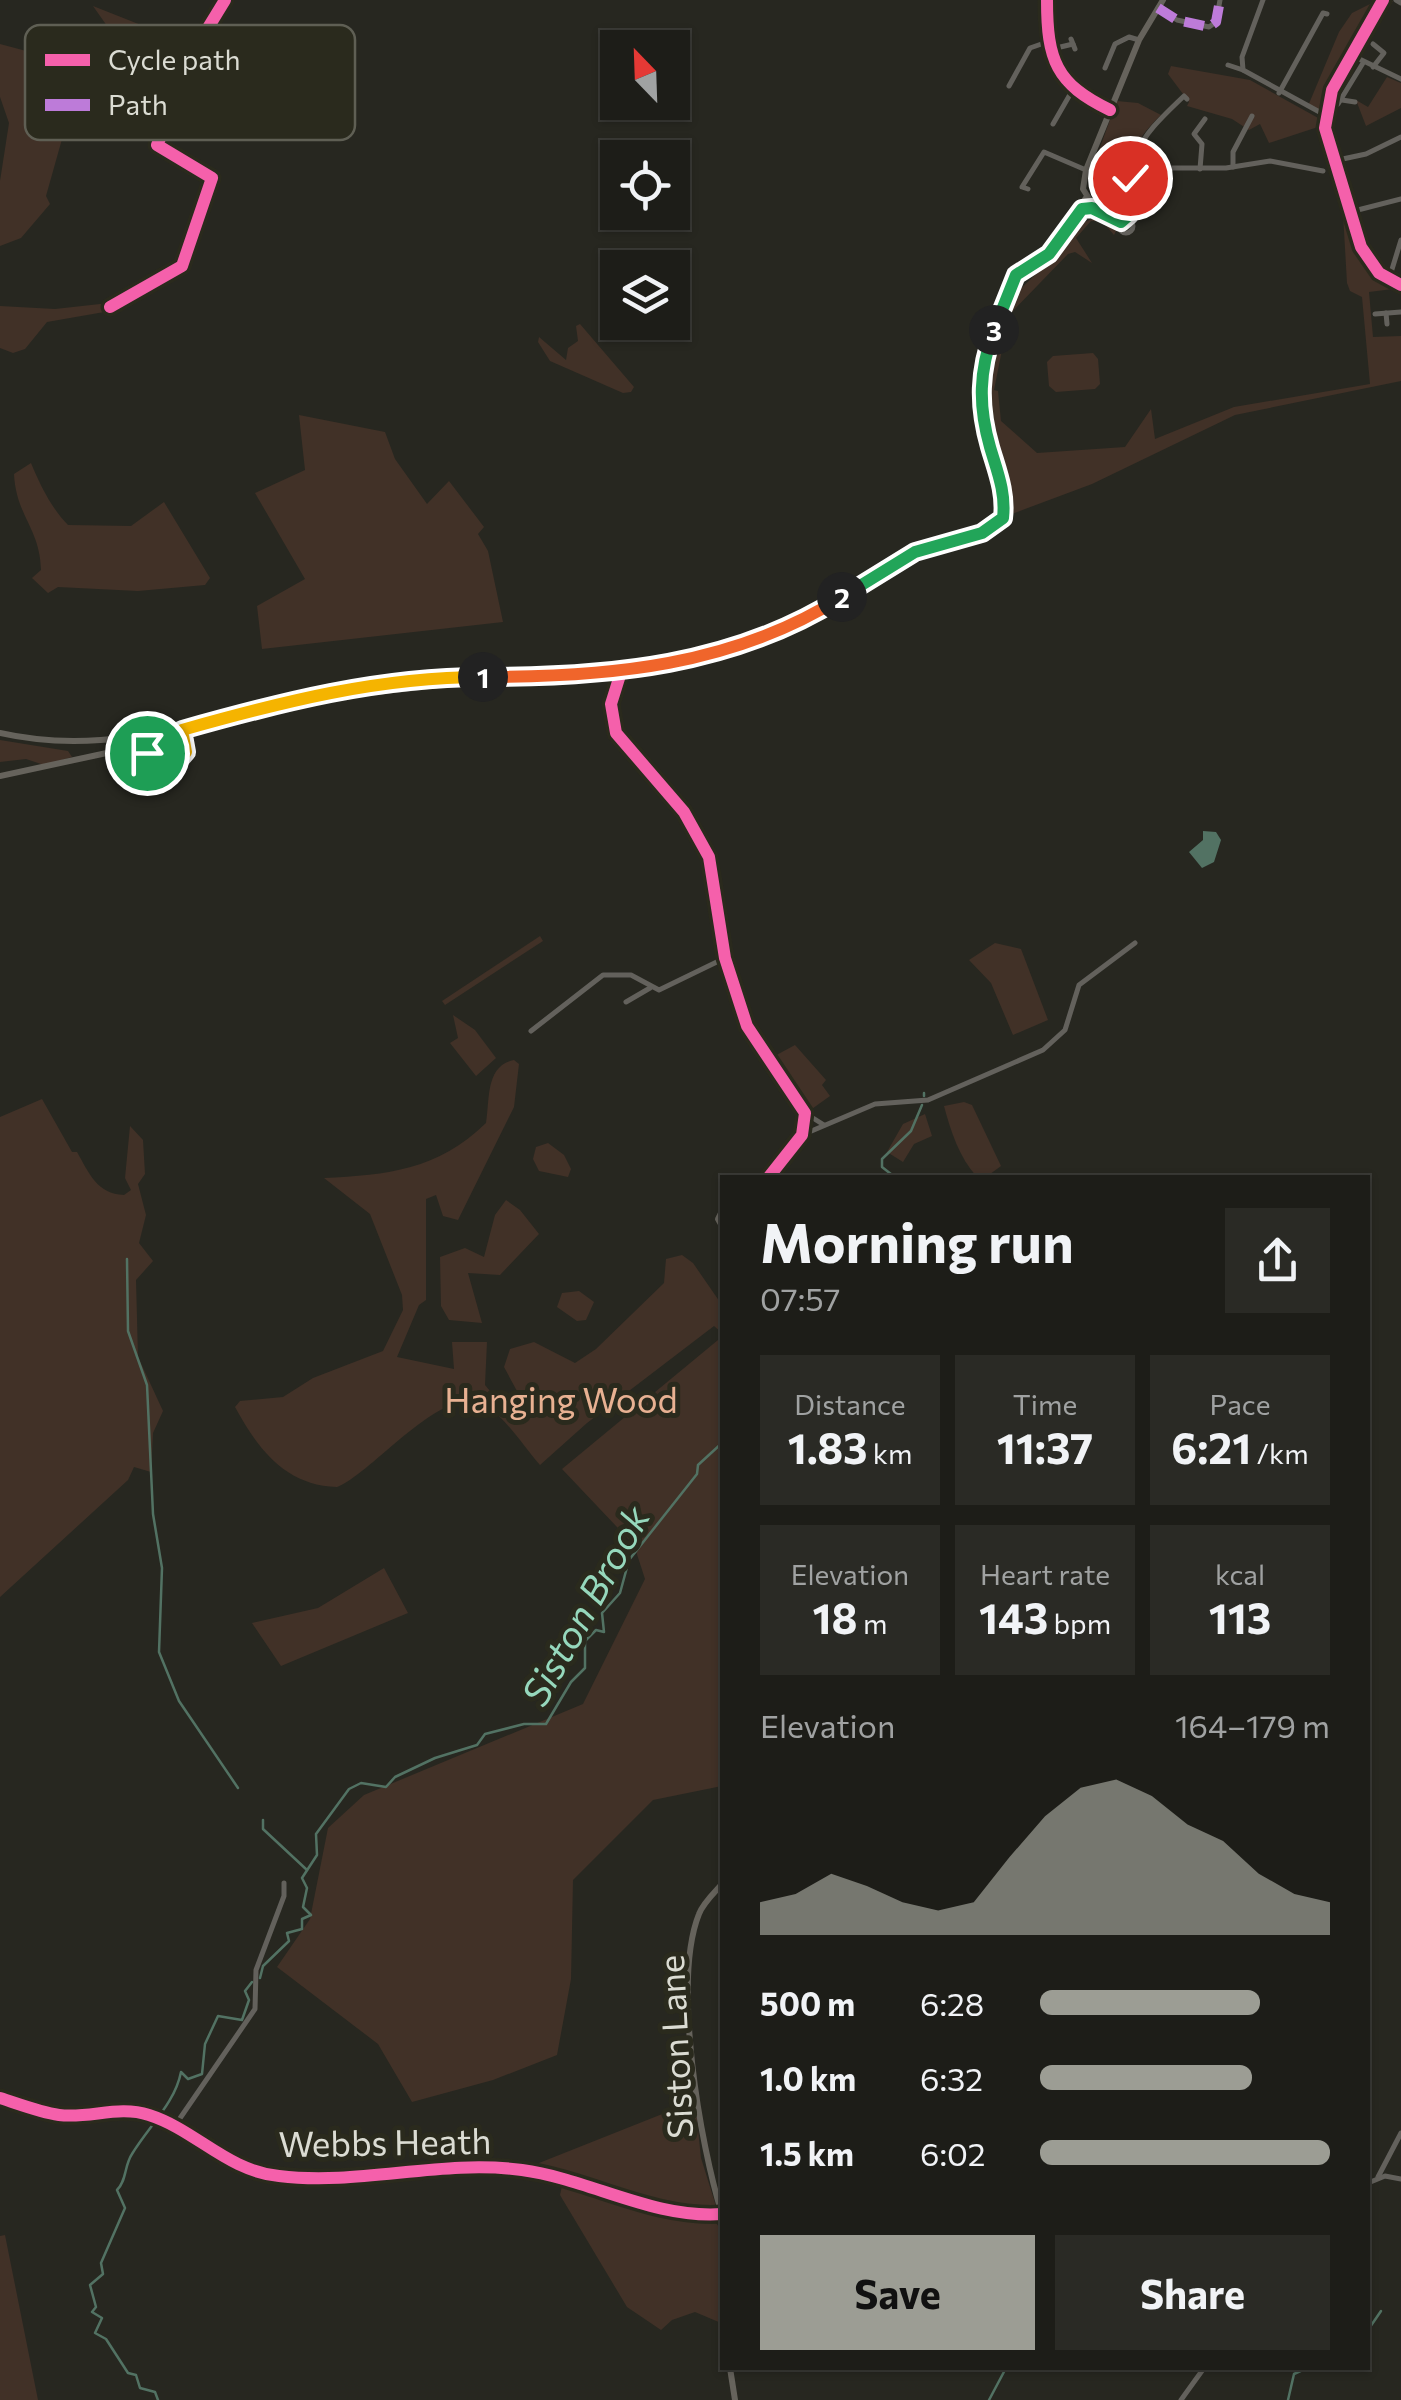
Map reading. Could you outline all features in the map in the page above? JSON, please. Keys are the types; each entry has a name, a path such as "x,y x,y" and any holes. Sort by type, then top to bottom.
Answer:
{"main road":[{"path":"1086,198 1086,170 1139,40 1162,0"},
{"path":"0,733 45,741 110,742 182,730 366,685 439,678 617,672 737,648 772,635 915,552 994,526 1003,518 1004,507 983,420 982,363 1016,275 1049,254 1082,209 1092,208 1092,200 1086,198"},
{"path":"1082,209 1080,203 1086,198"},
{"path":"617,672 610,714 621,743 672,796 709,856 724,958 752,1038 805,1113 802,1135 770,1175"},
{"path":"0,776 116,751 147,753 174,761 186,752 182,730"},
{"name":"Siston Lane","path":"720,1886 700,1911 692,1939 690,2008 706,2163 720,2208"},
{"name":"Webbs Heath","path":"0,2098 60,2115 133,2110 152,2115 234,2164 274,2176 325,2178 444,2167 504,2168 623,2199 720,2214"},
{"path":"730,2370 735,2400"}],"street":[{"path":"210,25 225,0"},
{"path":"1047,0 1051,45 1072,91 1110,110"},
{"path":"1158,8 1177,20 1209,27 1216,22 1220,0"},
{"path":"1243,70 1242,56 1263,0"},
{"path":"1384,0 1349,54 1325,115 1326,138 1338,160 1360,248 1388,279 1401,285"},
{"path":"1280,94 1306,41 1323,13 1326,14"},
{"path":"1104,68 1115,44 1129,38 1139,40"},
{"path":"1009,86 1030,48 1073,44"},
{"path":"1372,67 1387,56 1373,44"},
{"path":"1349,54 1401,79"},
{"path":"1355,102 1340,102 1363,63"},
{"path":"1228,65 1325,115"},
{"path":"1053,124 1072,91"},
{"path":"1092,208 1126,221 1132,206 1130,168 1152,127 1184,96"},
{"path":"1233,167 1234,152 1252,116"},
{"path":"1200,169 1202,144 1194,134 1205,119"},
{"path":"1338,160 1366,154 1401,137"},
{"path":"110,307 174,273 185,259 212,178 157,145 159,140"},
{"path":"1028,189 1022,187 1044,152 1086,170"},
{"path":"1130,168 1200,169 1270,161 1324,170"},
{"path":"1350,212 1401,199"},
{"path":"1388,279 1401,240"},
{"path":"1375,314 1401,312"},
{"path":"1386,313 1386,324"},
{"path":"802,1135 875,1104 928,1100 973,1076 1043,1050 1064,1030 1079,985 1134,943"},
{"path":"530,1031 603,975 631,975 659,990 724,958"},
{"path":"626,1002 650,988"},
{"path":"805,1113 825,1126"},
{"path":"174,2128 255,2009 256,1970 284,1896 284,1883"},
{"path":"1370,2182 1378,2177 1401,2132"},
{"path":"1378,2177 1401,2179"},
{"path":"1181,2400 1203,2370"}],"green space":[{"path":"1378,0 1393,1 1379,24 1369,17 1346,55 1358,62 1342,91 1318,111 1308,106 1339,32 1352,13"},
{"path":"93,6 141,25 106,25"},
{"path":"0,44 25,51 25,140 62,140 46,196 50,204 21,238 0,246 0,181 9,123 0,97"},
{"path":"1171,66 1250,80 1320,119 1321,126 1269,143 1260,124 1249,130 1232,119 1187,106 1189,102 1168,74"},
{"path":"1387,77 1401,83 1401,108 1366,126 1356,100 1368,107"},
{"path":"1117,101 1138,103 1161,115 1142,136 1132,157 1129,208 1121,217 1103,208 1088,180"},
{"path":"1342,196 1365,260 1384,280 1401,288 1369,292 1373,337 1401,336 1401,381 1235,415 1092,484 1009,515 1006,487 985,416 984,369 1013,296 1061,250 1076,226 1098,216 1116,231 1114,235 1102,221 1091,221 1076,238 1092,263 1075,252 1068,254 1009,315 994,390 998,391 1001,421 1037,453 1125,447 1151,409 1155,439 1234,407 1370,384 1362,297 1350,291 1347,283"},
{"path":"109,303 110,311 47,322 25,349 13,353 0,348 0,306 55,309"},
{"path":"580,324 634,387 631,392 623,393 550,361 539,337 566,360 568,348 578,341 576,326"},
{"path":"1093,353 1098,359 1100,384 1095,389 1056,392 1049,386 1047,362 1053,356"},
{"path":"299,415 385,432 395,459 427,504 449,481 484,527 478,534 488,551 503,622 262,649 257,606 305,579 255,493 305,470"},
{"path":"31,463 47,496 68,525 131,526 164,502 210,578 205,585 138,591 58,587 48,593 32,578 41,570 40,556 19,501 14,474"},
{"path":"0,740 68,751 72,757 44,765 26,759 0,762"},
{"path":"540,936 543,941 445,1005 442,1001"},
{"path":"995,943 1021,949 1048,1020 1013,1035 991,983 969,960"},
{"path":"453,1015 475,1030 496,1058 476,1076 450,1043 458,1038"},
{"path":"795,1045 826,1080 822,1085 830,1096 809,1111 769,1059"},
{"name":"Hanging Wood","path":"514,1060 519,1064 514,1107 458,1220 443,1216 436,1195 426,1199 426,1300 419,1305 397,1357 454,1369 452,1342 487,1342 485,1385 510,1415 524,1404 504,1367 510,1349 534,1342 575,1363 596,1349 664,1283 666,1259 682,1255 693,1263 720,1302 720,1331 714,1326 587,1423 540,1465 495,1413 471,1401 432,1415 337,1487 302,1480 275,1462 253,1437 235,1407 240,1401 283,1397 313,1378 383,1351 403,1310 402,1295 370,1214 324,1178 411,1167 468,1139 486,1123 493,1077 505,1063"},
{"path":"42,1099 72,1152 77,1152 95,1181 107,1191 124,1195 131,1190 125,1178 130,1126 143,1140 145,1174 138,1184 146,1215 139,1243 153,1261 136,1280 138,1357 163,1411 153,1433 151,1472 134,1467 128,1480 0,1597 0,1117"},
{"path":"964,1102 972,1105 1001,1166 989,1175 976,1175 956,1144 944,1106"},
{"path":"925,1114 932,1136 914,1144 903,1162 887,1152 903,1124"},
{"path":"548,1143 564,1155 571,1169 568,1177 539,1171 533,1159 536,1147"},
{"path":"506,1200 520,1210 539,1234 500,1275 468,1273 482,1323 449,1320 441,1306 440,1257 465,1248 484,1257 495,1215"},
{"path":"579,1291 594,1302 586,1320 577,1321 557,1307 562,1293"},
{"path":"720,1340 720,1786 653,1800 573,1880 571,1979 557,2055 493,2080 412,2102 378,2044 277,1967 310,1919 328,1828 364,1795 583,1704 645,1579 634,1545 562,1469"},
{"path":"384,1568 408,1613 281,1666 252,1623 318,1608"},
{"path":"695,2101 701,2158 716,2206 709,2211 616,2194 534,2169 539,2163"},
{"path":"562,2186 715,2221 720,2229 720,2323 695,2312 672,2320 661,2330 627,2307 560,2195"},
{"path":"5,2235 38,2400 0,2400 0,2236"}],"shaded area":[{"path":"1203,831 1216,832 1221,840 1214,862 1202,868 1189,852 1203,840"}],"waterway":[{"name":"Siston Brook","path":"892,1175 882,1167 882,1159 911,1131 922,1105"},
{"path":"127,1259 128,1331 147,1385 153,1514 162,1568 159,1652 179,1701 238,1788"},
{"name":"Siston Brook","path":"260,1978 263,1966 289,1941 287,1933 302,1929 302,1919 311,1915 303,1907 307,1888 302,1878 317,1855 316,1834 349,1789 361,1783 386,1787 395,1777 435,1758 477,1745 485,1734 524,1724 546,1724 571,1682 585,1668 585,1641 596,1630 604,1632 602,1613 620,1593 629,1560 697,1474 698,1465 720,1445"},
{"path":"263,1820 263,1829 307,1870"},
{"name":"Siston Brook","path":"158,2400 155,2392 140,2388 136,2375 128,2373 106,2339 95,2333 102,2318 92,2312 96,2307 90,2285 103,2274 101,2263 125,2208 117,2190 129,2159 167,2104 181,2072 188,2079 202,2074 205,2044 218,2016 242,2020 249,2000 245,1991 252,1982"},
{"path":"1370,2327 1381,2311"},
{"path":"989,2400 1005,2370"},
{"path":"1288,2400 1294,2374 1303,2370"}],"marked path":[{"path":"1158,8 1177,20 1209,27 1216,22 1220,0"}],"cycle path":[{"path":"210,25 225,0"},
{"path":"1047,0 1049,39 1058,68 1077,90 1110,110"},
{"path":"1383,0 1332,90 1325,128 1361,247 1379,273 1401,285"},
{"path":"110,307 182,266 212,178 157,145 159,140"},
{"path":"621,672 611,704 616,733 684,812 709,857 725,958 747,1026 805,1113 802,1135 770,1175"},
{"path":"0,2098 59,2115 126,2111 149,2115 260,2173 340,2178 461,2168 522,2170 646,2205 720,2214"}],"route":[{"path":"147,753 179,760 186,752 182,730 366,685 439,678 614,673 737,648 790,627 915,552 994,526 1003,518 1004,507 983,420 982,363 1010,284 1016,275 1049,254 1082,209 1092,208 1121,222 1125,219 1132,206 1130,178"}]}
